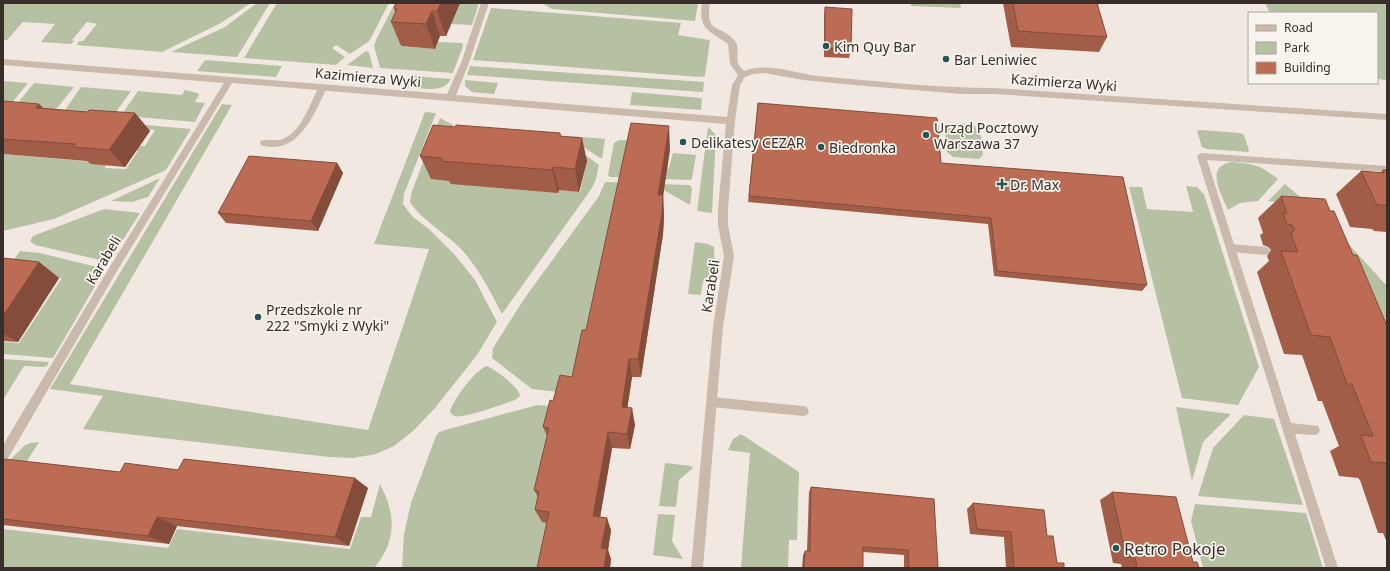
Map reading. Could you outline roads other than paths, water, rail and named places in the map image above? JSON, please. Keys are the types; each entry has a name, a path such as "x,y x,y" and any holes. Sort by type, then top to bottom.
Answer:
{"street":[{"path":"450,98 465,63 485,3"},
{"path":"706,3 704,16 706,24 732,43 734,49 734,64 742,75"},
{"name":"Kazimierza Wyki","path":"3,62 731,121"},
{"name":"Kazimierza Wyki","path":"742,75 752,71 764,70 803,77 961,91 994,91 1387,117"},
{"name":"Karabeli","path":"697,568 718,327 729,256 723,224 723,209 731,121 736,85 742,75"},
{"name":"Karabeli","path":"3,456 114,268 229,81"},
{"path":"264,143 275,144 285,142 298,132 323,87"},
{"path":"1332,568 1232,248 1201,156 1387,170"},
{"path":"1232,248 1265,251"},
{"path":"712,402 803,411"},
{"path":"1288,428 1314,430"}],"place":[{"name":"Kim Quy Bar","path":"826,46"},
{"name":"Bar Leniwiec","path":"946,59"},
{"name":"Urząd Pocztowy Warszawa 37","path":"926,135"},
{"name":"Delikatesy CEZAR","path":"683,142"},
{"name":"Biedronka","path":"821,147"},
{"name":"Dr. Max","path":"1002,184"},
{"name":"Przedszkole nr 222 \"Smyki z Wyki\"","path":"258,317"},
{"name":"Retro Pokoje","path":"1116,548"}]}
